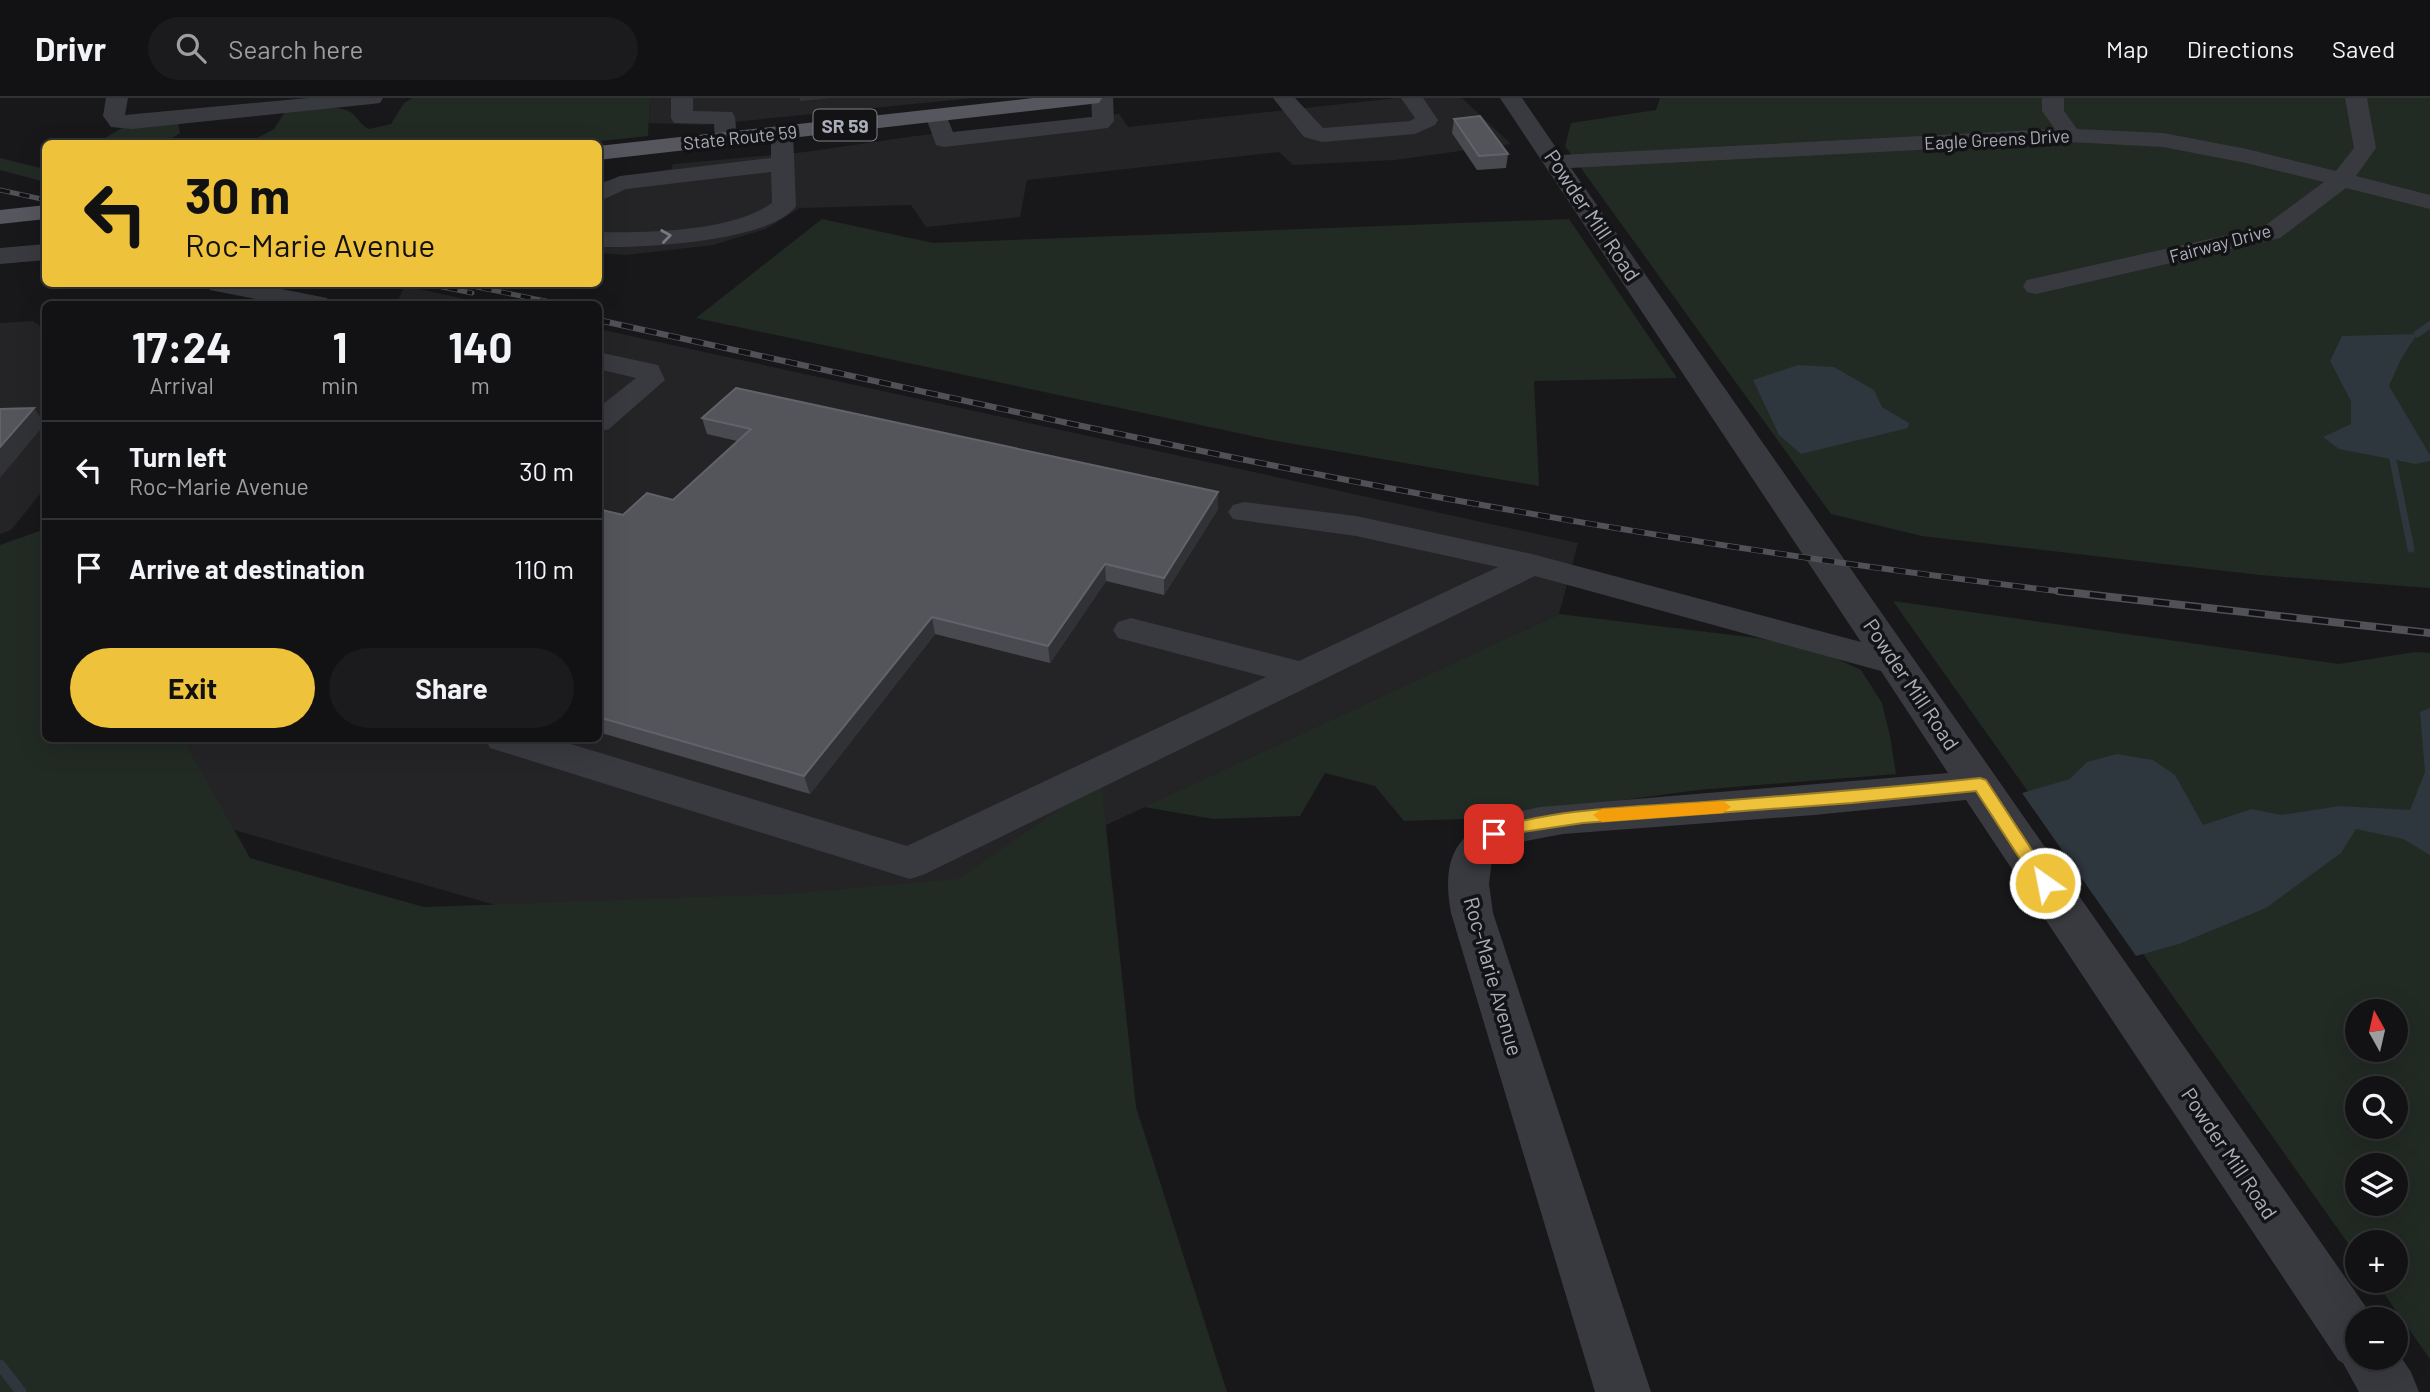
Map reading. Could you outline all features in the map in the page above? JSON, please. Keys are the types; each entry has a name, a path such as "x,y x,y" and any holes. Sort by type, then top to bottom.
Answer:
{"main road":[{"name":"State Route 59","path":"602,153 1091,98"},
{"path":"0,217 42,212"}],"street":[{"path":"117,98 114,116 118,122 372,98"},
{"path":"682,98 682,118 724,117 726,139"},
{"path":"936,115 944,140 1100,123 1103,121 1102,98"},
{"path":"1284,98 1312,132 1322,135 1415,127 1424,123 1427,116 1412,98"},
{"name":"Powder Mill Road","path":"1511,98 2345,1323"},
{"path":"2053,98 2053,111 2070,135"},
{"name":"Fairway Drive","path":"2036,286 2271,233 2342,180 2365,148 2356,98"},
{"path":"1000,108 1010,132"},
{"path":"602,239 639,240 748,224 769,218 784,206 782,132"},
{"name":"Eagle Greens Drive","path":"1557,162 2070,135 2163,140 2247,156 2430,202"},
{"path":"688,143 689,174"},
{"path":"602,193 620,183 782,164"},
{"path":"0,256 42,252"},
{"path":"234,287 303,301"},
{"path":"602,363 649,371 651,380 602,420"},
{"path":"1244,512 1356,526 1532,564 1898,664"},
{"path":"517,742 910,863 1532,564"},
{"path":"1130,630 1302,674"},
{"name":"Roc-Marie Avenue","path":"1623,1392 1472,914 1467,879 1476,850 1494,834 1522,826 1583,817 1852,797 1980,784"},
{"path":"2377,1370 2392,1392"}],"shaded area":[{"path":"412,98 650,98 648,136 602,141 253,140 274,129 285,112 339,108 353,114 369,129 391,124 404,103"},
{"path":"650,98 974,98 703,125 649,123"},
{"path":"1397,98 1462,98 1511,144 1395,160 1293,165 1279,152 1027,180 1020,217 926,227 911,205 800,208 766,229 713,245 626,255 602,253 602,183 671,169 673,164 805,152 915,136 1119,114 1128,127"},
{"path":"1660,98 2430,98 2430,588 2260,575 1922,536 1831,514 1565,146 1571,123 1656,110"},
{"path":"177,118 180,133 169,140 102,140 132,122"},
{"path":"0,158 42,168 42,181 0,170"},
{"path":"822,219 933,243 1569,219 1677,378 1534,381 1539,486 1271,440 696,318"},
{"path":"404,287 410,287 474,301 398,301"},
{"path":"33,321 42,328 42,492 11,530 0,534 0,323"},
{"path":"602,330 1578,543 1559,614 956,895 697,963 133,801 164,742 602,742"},
{"path":"2417,334 2401,359 2389,386 2430,455 2430,461 2416,464 2339,449 2323,437 2351,424 2351,401 2330,361 2342,336"},
{"path":"1798,365 1834,367 1874,390 1882,407 1909,423 1908,428 1801,454 1779,435 1753,380"},
{"path":"42,530 42,742 185,742 250,858 424,907 788,894 958,879 1101,781 1136,1107 1227,1392 0,1392 0,545"},
{"path":"1893,601 2339,664 2415,652 2430,653 2430,1359 2408,1328 2408,1307 2393,1307 2383,1293 2408,1293 2408,1230 2345,1230 2345,1239"},
{"path":"1559,614 1757,638 1816,649 1861,670 1882,703 1896,774 1698,790 1489,818 1404,821 1375,786 1325,773 1300,816 1213,819 1144,807"},
{"path":"2430,708 2430,855 2403,839 2356,829 2341,853 2266,908 2179,944 2136,956 2022,793 2070,779 2087,762 2117,754 2153,760 2175,775 2203,825 2252,809 2281,815 2340,806 2410,810 2425,772 2420,712"}],"building":[{"path":"1480,116 1508,154 1479,156 1454,119"},
{"path":"736,388 1218,492 1164,578 1105,564 1048,646 932,617 804,776 602,718 602,510 623,515 647,493 673,500 751,429 702,418"},
{"path":"34,408 0,447 0,409"}],"waterway":[{"path":"2417,334 2430,325"},
{"path":"2393,460 2411,549"},
{"path":"0,1365 21,1392"}],"railway":[{"path":"0,190 42,199"},
{"path":"443,287 472,293"},
{"path":"477,287 545,301"},
{"path":"602,321 1095,429 1394,489 1732,547 2073,593"},
{"path":"2058,591 2430,633"}],"slow traffic":[{"path":"1602,815 1723,807"}],"route":[{"path":"1494,834 1522,826 1583,817 1852,797 1980,784 2045,883"}]}
